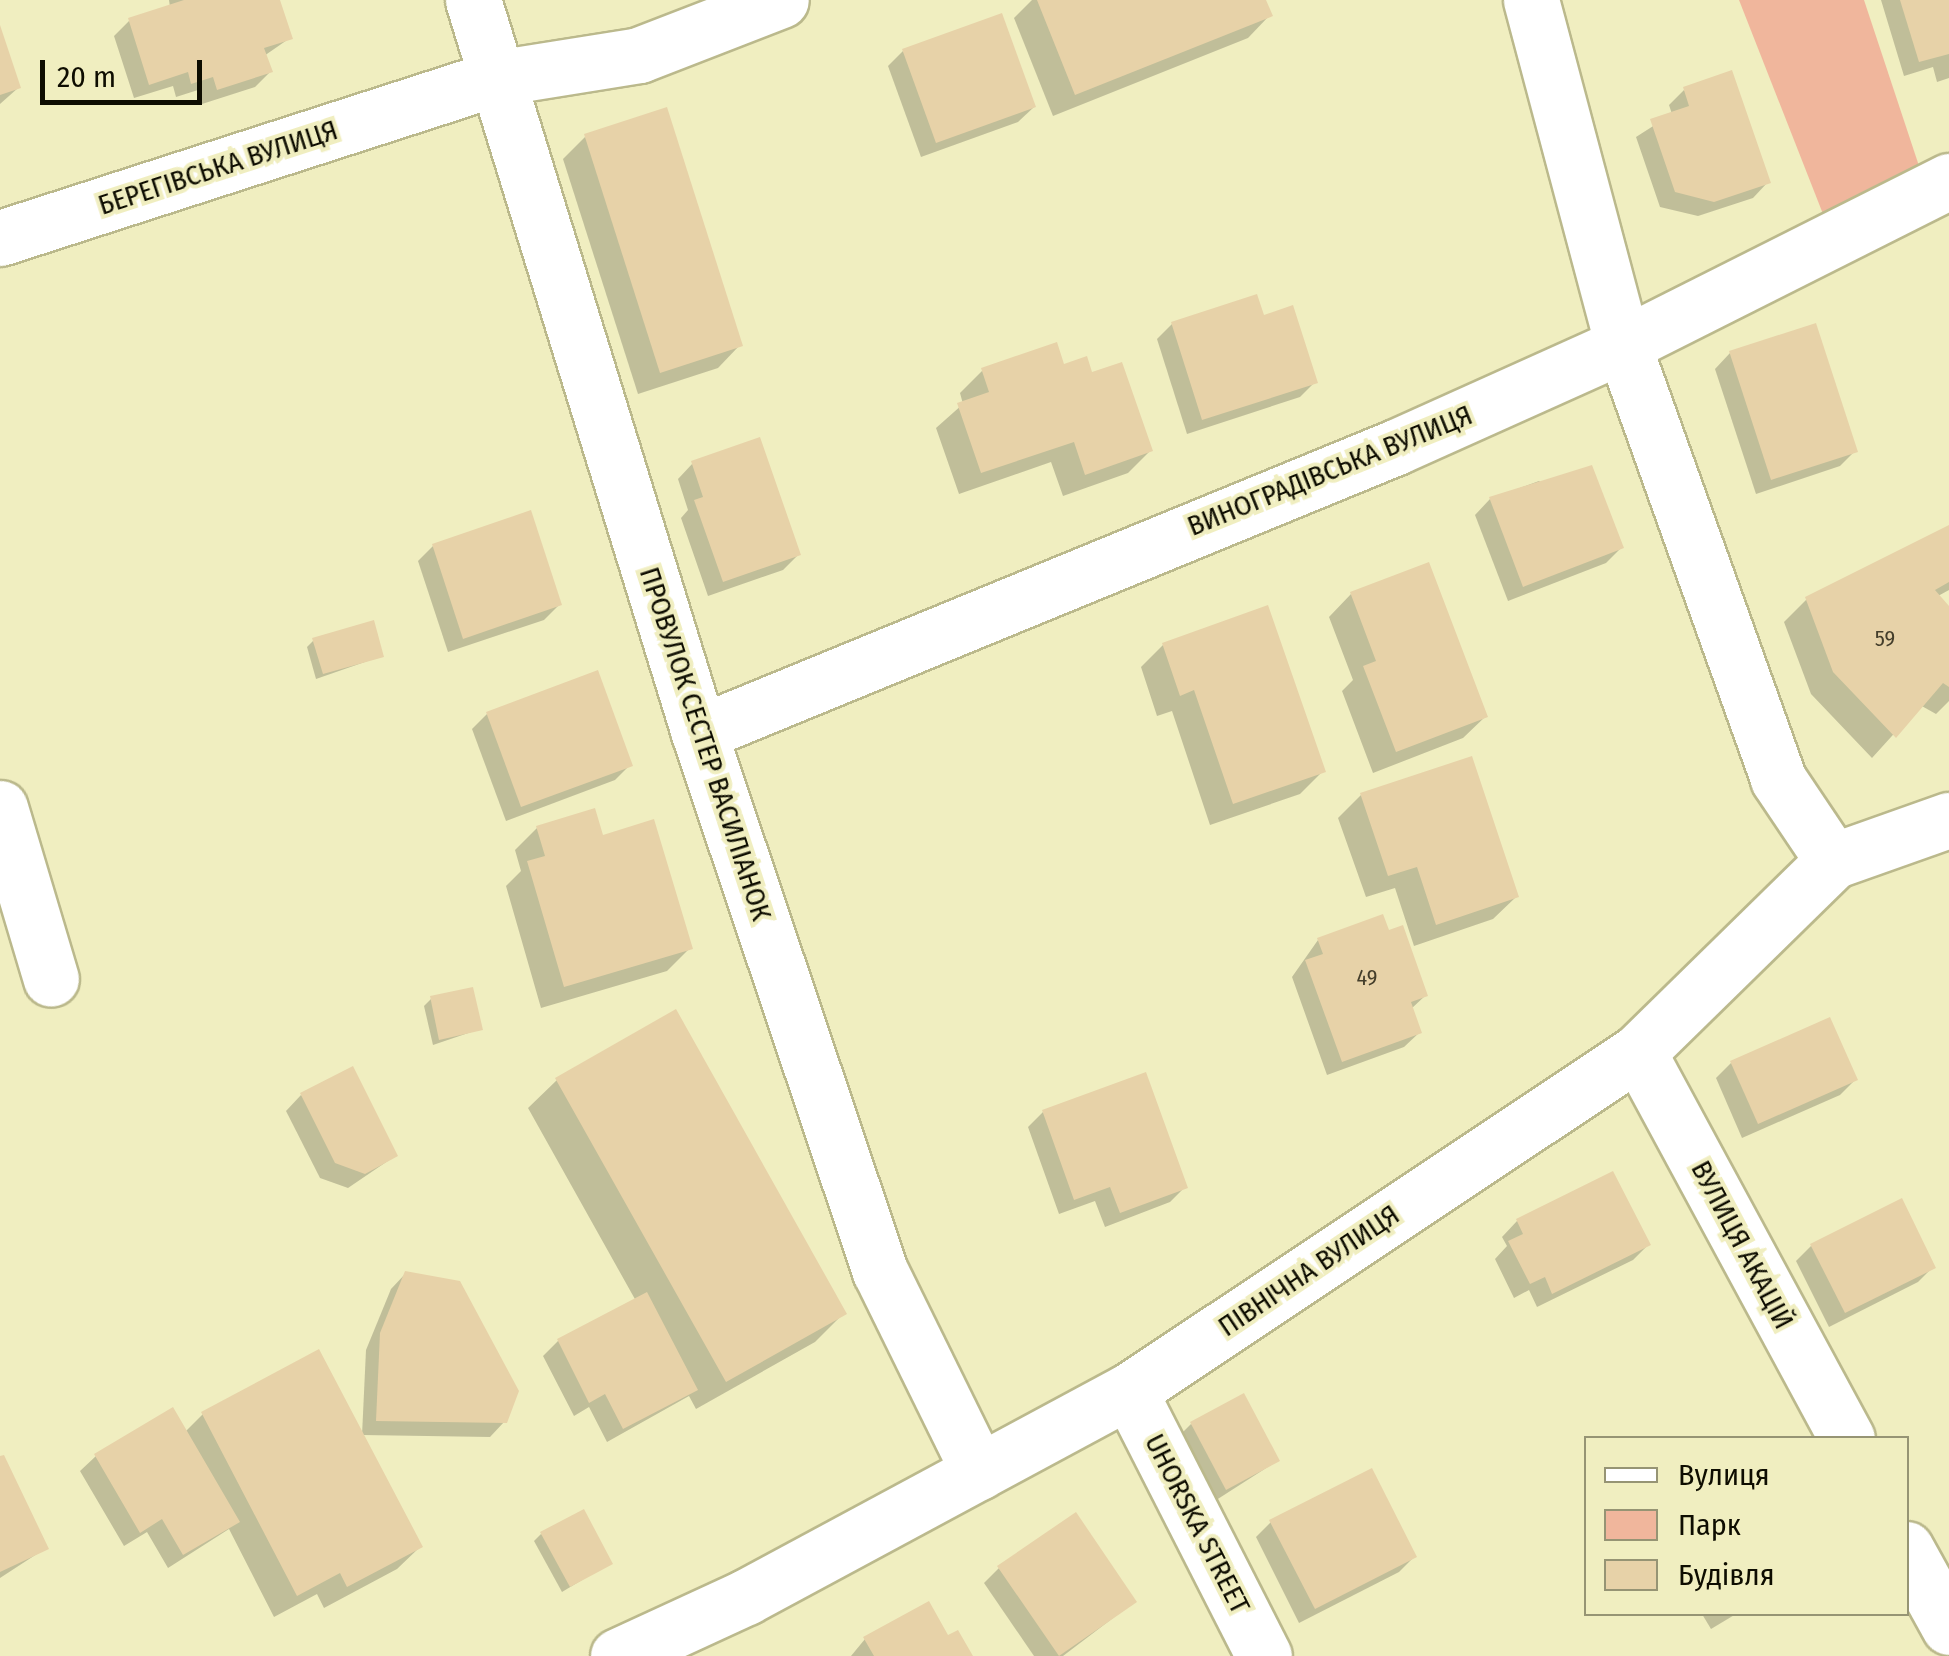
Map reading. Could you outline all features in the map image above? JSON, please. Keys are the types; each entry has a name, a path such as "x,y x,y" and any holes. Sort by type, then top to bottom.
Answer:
{"street":[{"name":"ПРОВУЛОК СЕСТЕР ВАСИЛІАНОК","path":"473,0 699,733 880,1271 979,1472"},
{"name":"БЕРЕГІВСЬКА ВУЛИЦЯ","path":"0,238 496,78 639,56 781,0"},
{"path":"1531,0 1623,344 1778,779 1833,861"},
{"name":"ВИНОГРАДІВСЬКА ВУЛИЦЯ","path":"699,733 1396,446 1623,344 1949,182"},
{"path":"0,808 51,979"},
{"name":"ПІВНІЧНА ВУЛИЦЯ","path":"618,1656 746,1597 1129,1391 1638,1052 1833,861 1949,820"},
{"name":"ВУЛИЦЯ АКАЦІЙ","path":"1638,1052 1846,1436"},
{"name":"UHORSKA STREET","path":"1129,1391 1264,1656"},
{"path":"1909,1555 1949,1628"}],"green space":[{"path":"1739,0 1864,0 1923,178 1823,214"}],"building":[{"path":"184,0 280,0 293,39 264,48 273,72 217,90 213,77 191,84 188,72 149,85 128,18"},
{"path":"1037,0 1266,0 1273,16 1075,95"},
{"path":"1900,0 1949,0 1949,54 1919,62"},
{"path":"1002,13 1036,107 936,143 902,49"},
{"path":"0,25 21,88 0,95"},
{"path":"1732,70 1771,183 1714,202 1675,192 1650,119 1689,106 1683,87"},
{"path":"667,107 743,346 660,373 584,134"},
{"path":"1257,294 1264,315 1293,305 1318,383 1202,420 1171,322"},
{"path":"1816,323 1858,452 1771,480 1729,351"},
{"path":"1057,342 1064,364 1087,356 1092,372 1122,362 1153,451 1085,475 1074,442 981,473 957,403 989,392 981,368"},
{"path":"760,437 801,555 723,582 694,500 703,497 691,461"},
{"path":"1592,465 1624,548 1523,587 1489,497"},
{"path":"531,510 562,605 463,639 432,544"},
{"path":"1949,525 1949,582 1935,590 1949,606 1949,687 1943,683 1896,738 1833,672 1805,597"},
{"path":"1429,562 1488,717 1396,752 1363,666 1376,661 1350,592"},
{"path":"1268,605 1326,772 1233,804 1194,690 1180,696 1162,643"},
{"path":"374,620 384,657 323,674 312,638"},
{"path":"598,670 633,766 521,807 486,712"},
{"path":"1472,756 1519,897 1436,925 1417,867 1388,876 1360,793"},
{"path":"595,808 603,835 654,819 693,949 564,987 527,861 545,856 536,826"},
{"path":"1383,914 1389,930 1403,925 1428,996 1411,1002 1422,1033 1342,1062 1305,960 1323,954 1317,938"},
{"path":"473,987 483,1030 439,1040 430,996"},
{"path":"676,1009 847,1314 726,1382 555,1078"},
{"path":"1830,1017 1858,1080 1758,1124 1730,1061"},
{"path":"353,1066 398,1156 365,1174 335,1163 300,1093"},
{"path":"1146,1072 1188,1188 1120,1213 1110,1187 1074,1200 1042,1110"},
{"path":"1613,1171 1651,1245 1552,1294 1545,1277 1530,1284 1508,1241 1523,1234 1516,1219"},
{"path":"1902,1198 1936,1268 1845,1313 1810,1244"},
{"path":"405,1271 460,1281 519,1391 507,1423 376,1421 380,1333"},
{"path":"647,1292 698,1390 623,1429 605,1394 589,1403 557,1339"},
{"path":"319,1349 423,1547 347,1587 340,1573 297,1596 201,1412"},
{"path":"1244,1393 1280,1461 1226,1490 1190,1422"},
{"path":"173,1407 240,1522 183,1555 162,1519 140,1533 94,1454"},
{"path":"4,1455 49,1549 0,1572 0,1456"},
{"path":"1372,1468 1417,1557 1315,1609 1269,1520"},
{"path":"584,1509 613,1564 570,1587 540,1532"},
{"path":"1076,1512 1137,1602 1059,1656 997,1566"},
{"path":"929,1601 948,1635 958,1630 973,1656 874,1656 863,1637"}]}
